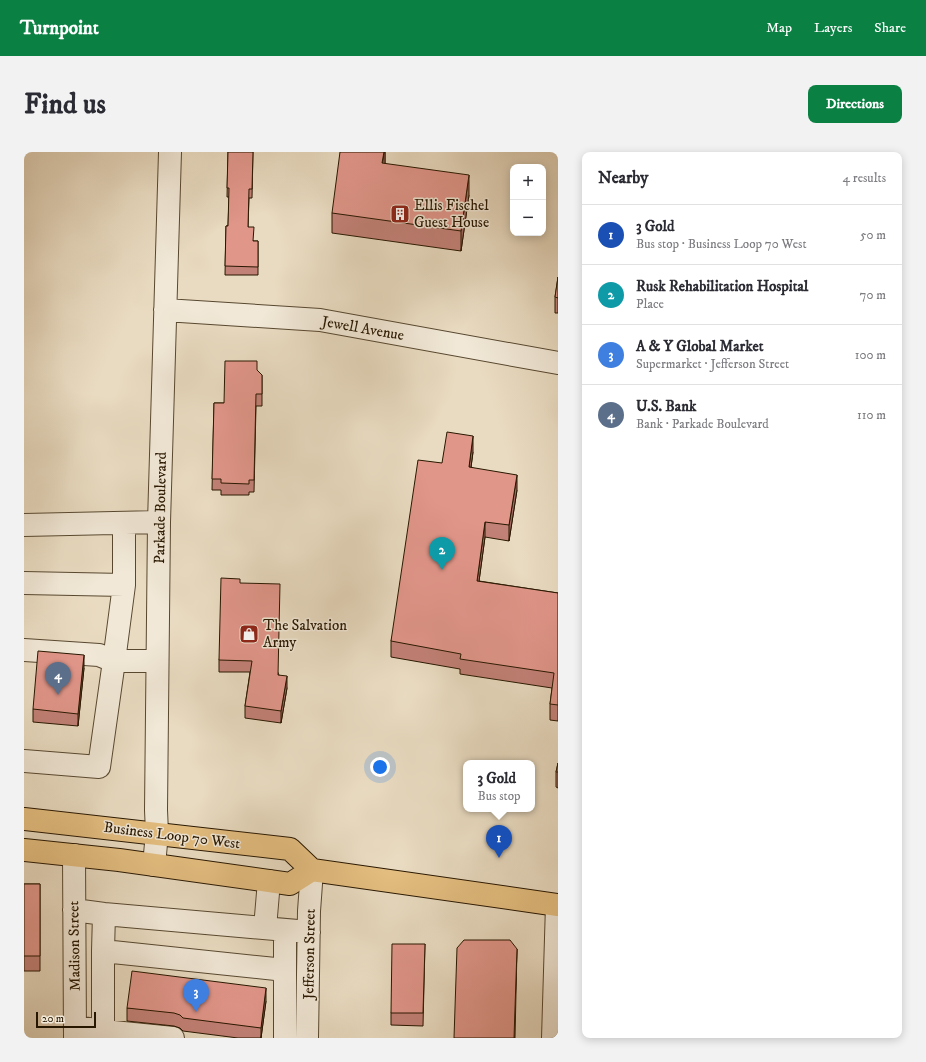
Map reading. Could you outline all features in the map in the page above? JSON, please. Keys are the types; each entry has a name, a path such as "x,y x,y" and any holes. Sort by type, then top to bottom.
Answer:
{"main road":[{"name":"Business Loop 70 West","path":"24,819 290,848 312,870 290,884 154,865 24,850"},
{"path":"312,870 557,905"}],"street":[{"name":"Parkade Boulevard","path":"154,865 157,833 159,522 170,152"},
{"name":"Jewell Avenue","path":"165,310 320,320 558,363"},
{"path":"24,526 159,522"},
{"path":"24,761 99,767 124,585 124,523"},
{"path":"24,583 124,585"},
{"path":"24,650 99,655 114,660 157,661"},
{"name":"Madison Street","path":"74,855 75,1032"},
{"name":"Jefferson Street","path":"307,1038 312,870"},
{"path":"269,881 275,930 285,970 284,1038"},
{"path":"553,1038 557,905"},
{"path":"74,910 309,932"},
{"path":"103,1030 104,914"},
{"path":"103,951 285,970"},
{"path":"75,1032 103,1030 172,1038"}],"building":[{"path":"228,152 253,152 252,189 249,189 248,227 254,227 253,241 258,241 258,267 225,266 229,188 227,188"},
{"name":"Ellis Fischel Guest House","path":"340,152 384,152 382,163 469,175 461,231 332,213"},
{"path":"558,277 558,298 555,297"},
{"path":"225,361 257,361 257,370 262,375 262,394 256,394 254,480 249,480 249,484 221,483 221,479 212,479 214,403 224,403"},
{"path":"447,432 473,436 469,467 517,475 509,525 485,522 477,581 558,593 558,705 550,704 554,673 460,659 461,654 391,641 418,460 442,463"},
{"path":"221,578 240,579 240,583 280,584 278,675 287,676 281,711 245,706 252,661 219,660"},
{"path":"38,651 84,655 78,714 33,709"},
{"path":"24,884 40,884 40,956 24,956"},
{"path":"464,940 510,940 517,949 514,1038 454,1038 457,948"},
{"path":"392,944 425,944 423,1013 391,1013"},
{"path":"132,971 266,988 261,1028 183,1018 174,1013 127,1008"}],"place":[{"name":"Ellis Fischel Guest House","path":"400,214"},
{"name":"Rusk Rehabilitation Hospital","path":"442,570"},
{"name":"The Salvation Army","path":"249,634"},
{"name":"U.S. Bank","path":"58,695"},
{"name":"3 Gold","path":"499,858"},
{"name":"A & Y Global Market","path":"196,1012"}]}
